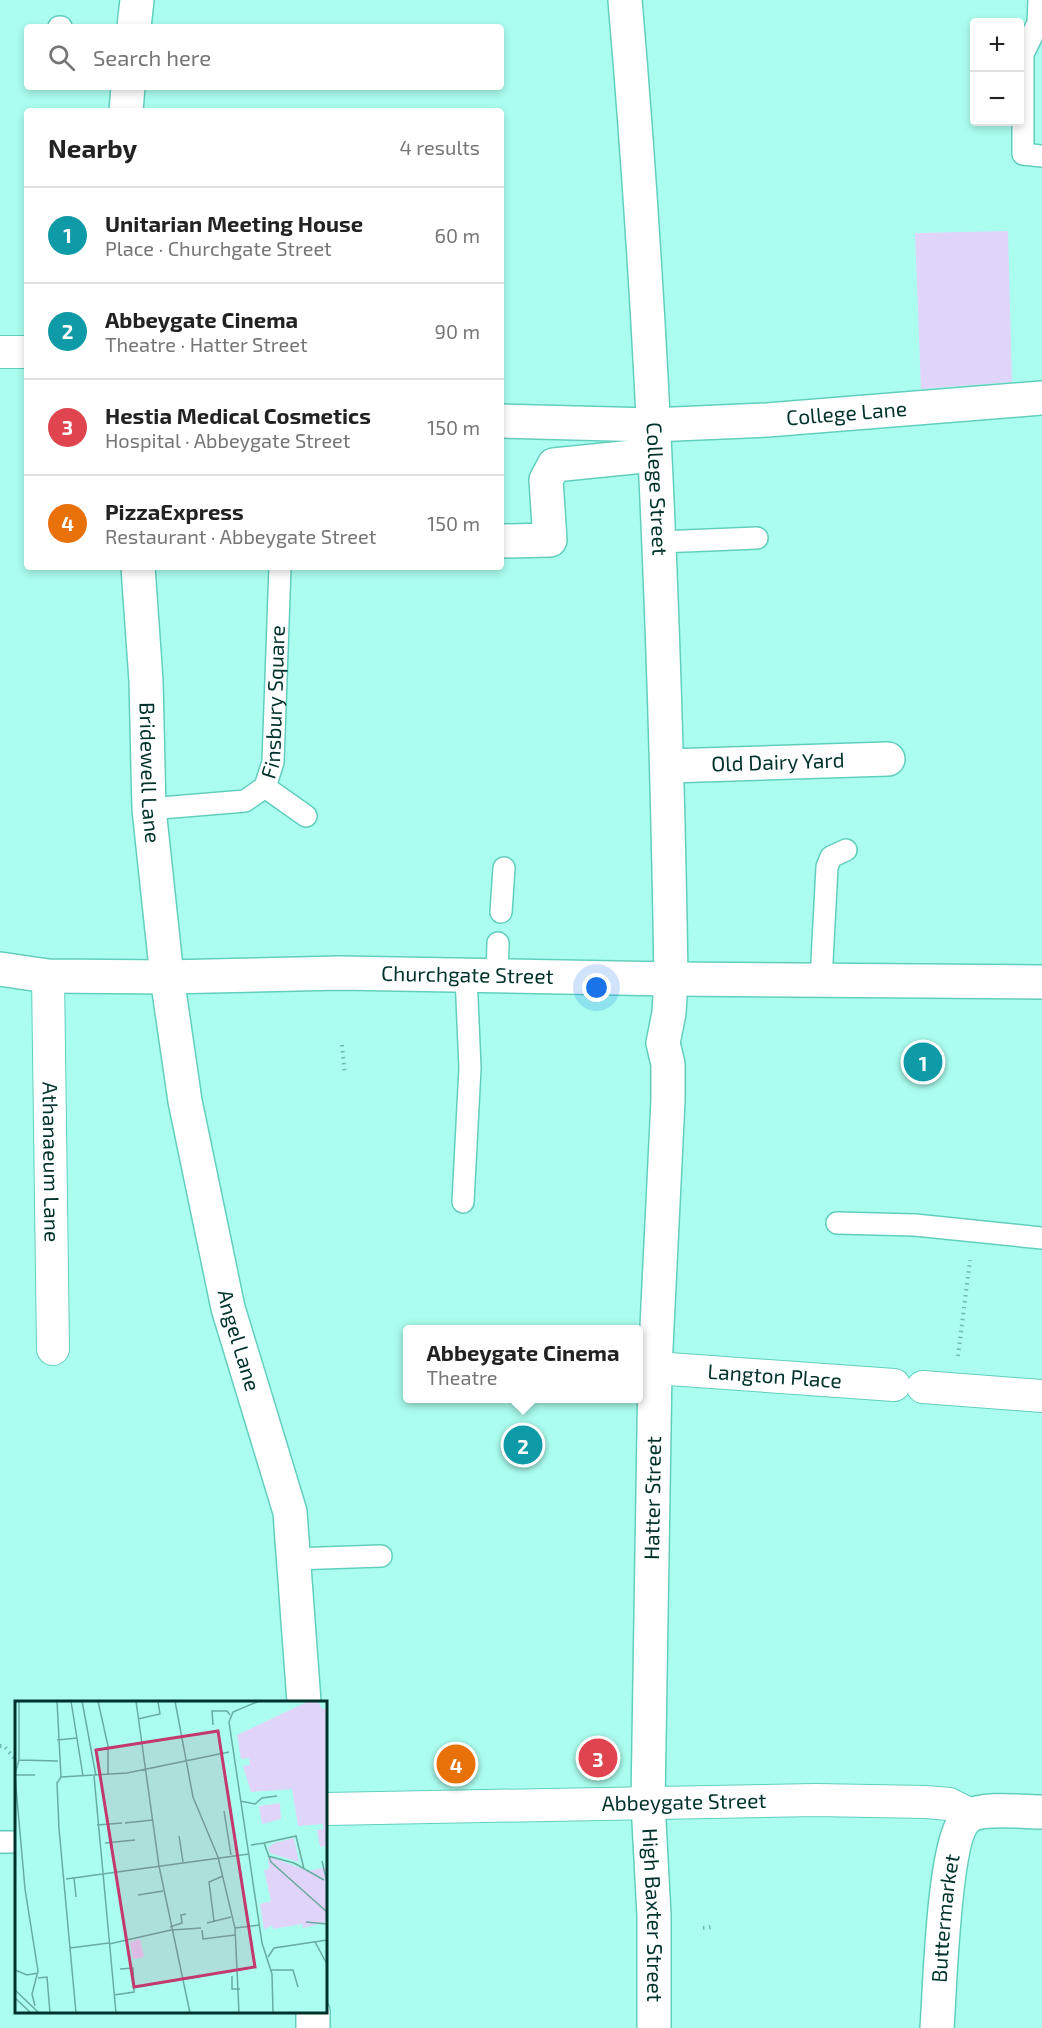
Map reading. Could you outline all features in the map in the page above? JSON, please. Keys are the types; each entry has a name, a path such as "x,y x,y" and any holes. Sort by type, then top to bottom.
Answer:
{"street":[{"path":"134,24 137,0"},
{"name":"College Street","path":"626,0 637,135 660,542 668,766 672,979"},
{"path":"126,108 128,90"},
{"path":"0,352 24,352"},
{"name":"College Lane","path":"653,440 767,420 1042,398"},
{"path":"504,421 653,440"},
{"path":"504,541 550,540 546,480 554,465 653,440"},
{"name":"Bridewell Lane","path":"138,570 146,681 149,809 166,977"},
{"name":"Old Dairy Yard","path":"668,766 888,759"},
{"name":"Churchgate Street","path":"0,969 48,976 166,977 340,973 1042,982"},
{"name":"Athanaeum Lane","path":"48,976 53,1349"},
{"name":"Angel Lane","path":"166,977 185,1101 228,1308 290,1512 304,1701"},
{"name":"Hatter Street","path":"648,1803 655,1368 668,1100 668,1064 663,1043 672,979"},
{"name":"Langton Place","path":"655,1368 1042,1396"},
{"name":"Abbeygate Street","path":"327,1809 816,1800 949,1804 971,1815 989,1812 1042,1812"},
{"name":"High Baxter Street","path":"648,1803 654,1915 654,2028"},
{"name":"Buttermarket","path":"937,2028 950,1865 960,1824 971,1815"},
{"path":"313,2013 314,2028"}],"lane":[{"path":"1039,0 1038,23 1025,39 1023,54 1023,154 1042,156"},
{"path":"660,542 757,538"},
{"name":"Finsbury Square","path":"149,809 245,801 265,787 273,762 280,570"},
{"path":"265,787 306,816"},
{"path":"821,980 827,867 831,857 846,850"},
{"path":"501,912 504,868"},
{"path":"463,1203 470,1068 482,976 498,943"},
{"path":"837,1223 915,1225 1042,1238"},
{"path":"293,1559 381,1556"}],"path":[{"path":"342,1045 345,1075"},
{"path":"954,1390 974,1232"},
{"path":"0,1746 4,1746 15,1759"},
{"path":"704,1928 712,1928"}],"shaded area":[{"path":"1008,231 1012,382 921,389 915,233"}],"place":[{"name":"Unitarian Meeting House","path":"923,1062"},
{"name":"Abbeygate Cinema","path":"523,1445"},
{"name":"Hestia Medical Cosmetics","path":"598,1758"},
{"name":"PizzaExpress","path":"456,1764"}]}
